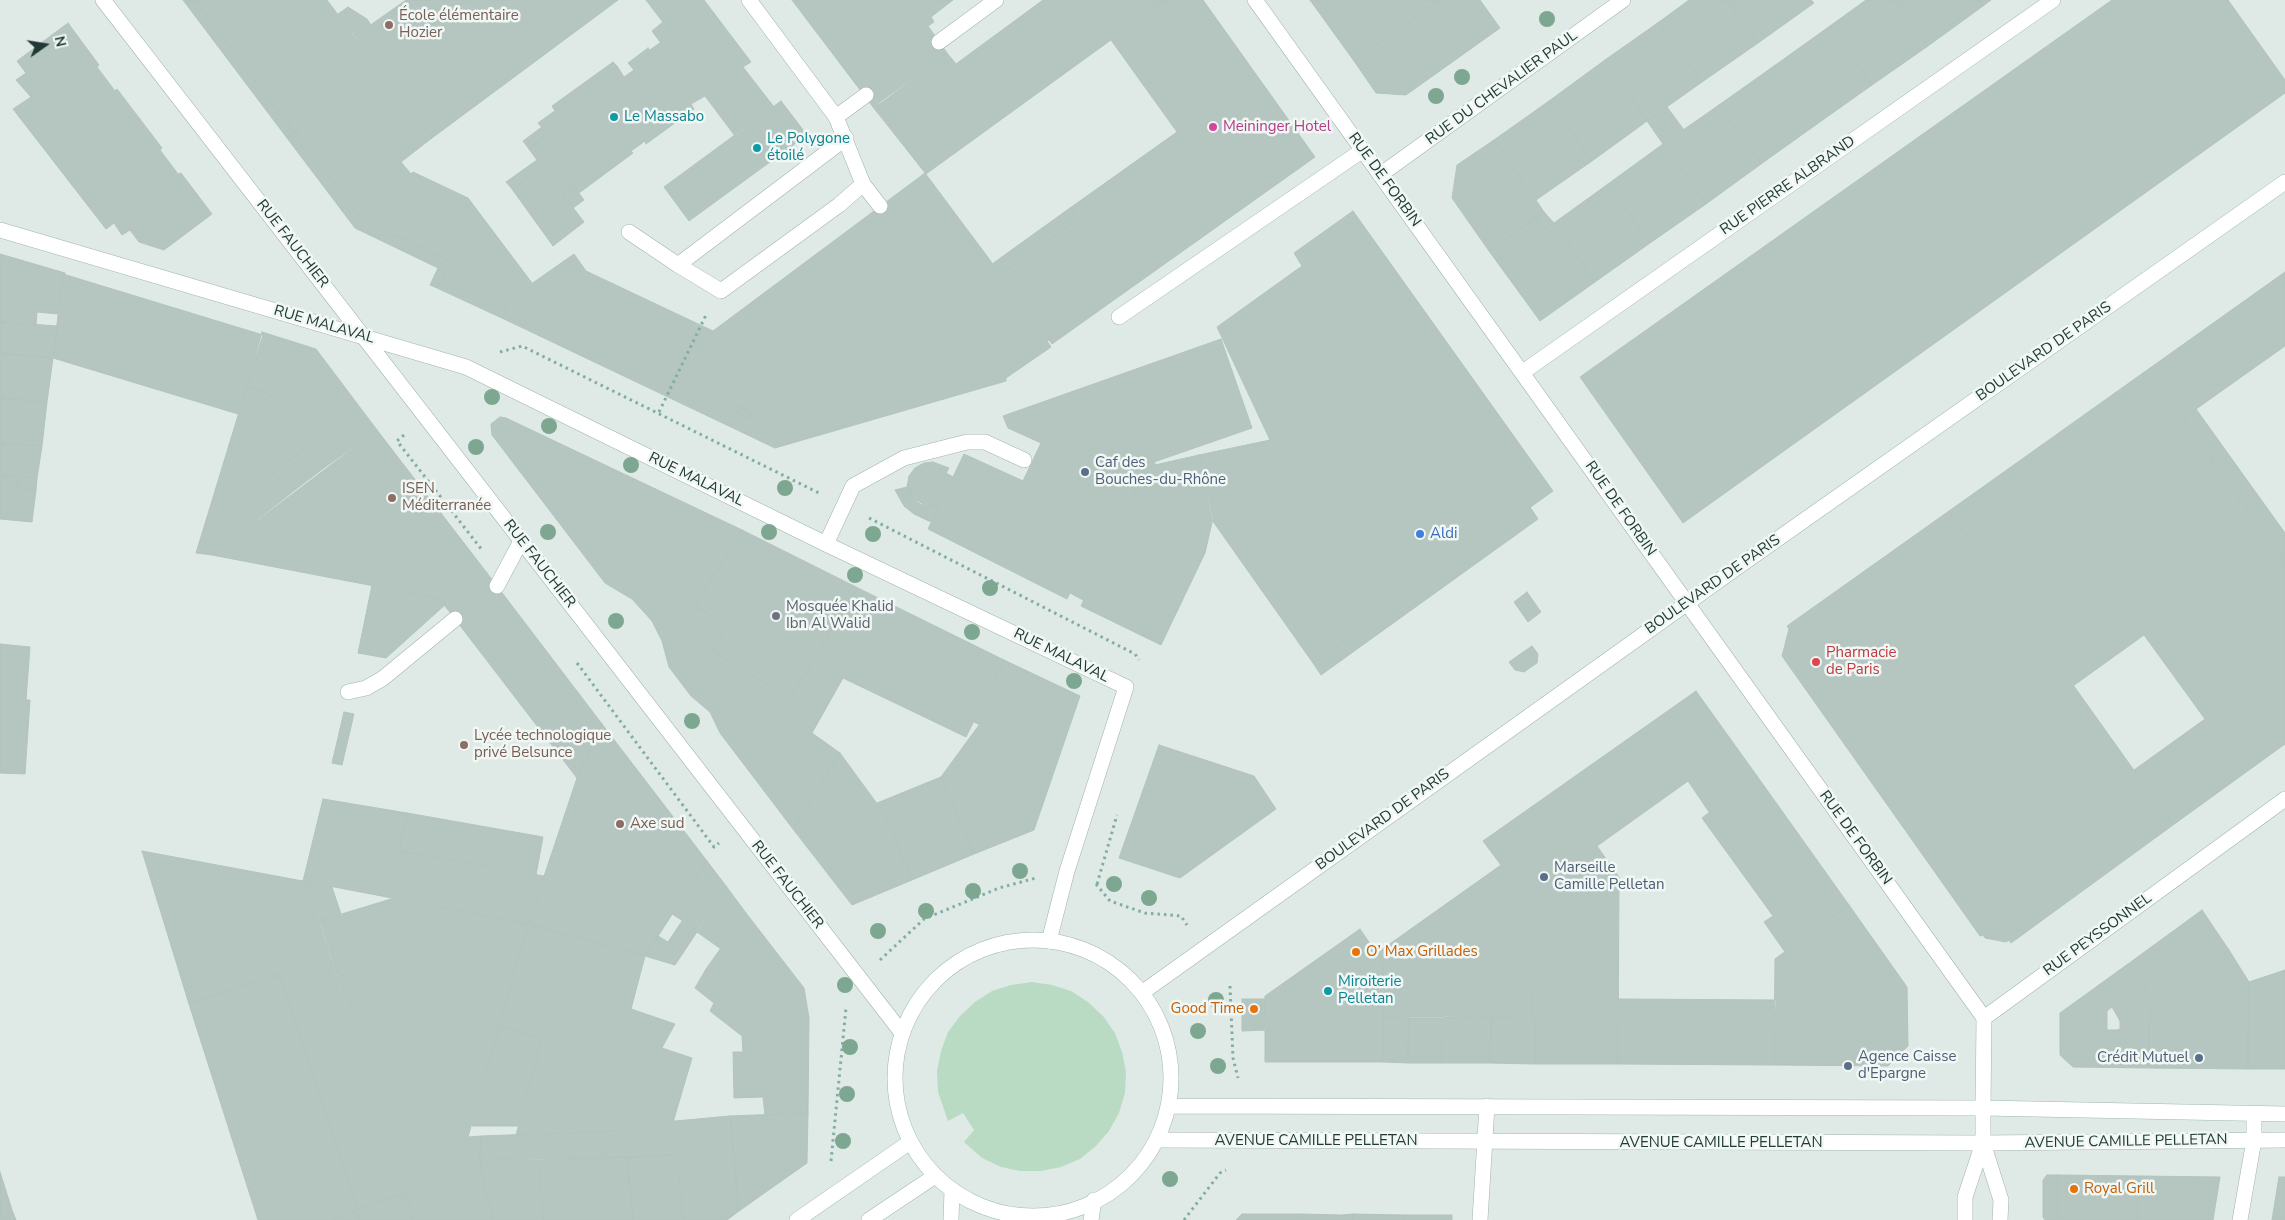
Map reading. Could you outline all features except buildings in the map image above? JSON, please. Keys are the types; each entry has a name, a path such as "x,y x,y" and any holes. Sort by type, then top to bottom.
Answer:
{"street":[{"name":"RUE FAUCHIER","path":"103,0 902,1033"},
{"path":"749,0 836,117 863,184 880,206"},
{"path":"939,42 996,0"},
{"name":"RUE DE FORBIN","path":"1255,0 1984,1018"},
{"name":"RUE DU CHEVALIER PAUL","path":"1380,175 1623,0"},
{"name":"RUE PIERRE ALBRAND","path":"1523,372 2053,0"},
{"path":"836,117 866,96"},
{"path":"678,266 846,138"},
{"path":"1119,317 1363,150"},
{"name":"BOULEVARD DE PARIS","path":"1142,992 1687,603 2285,182"},
{"path":"629,232 678,266 721,291 839,204 863,184"},
{"name":"RUE MALAVAL","path":"0,230 466,367 826,544 1126,687 1067,871 1049,941"},
{"path":"826,544 853,486 904,458 967,442 985,442 1024,460"},
{"path":"497,586 521,541"},
{"path":"348,692 366,688 382,679 455,620"},
{"name":"RUE PEYSSONNEL","path":"1984,1018 2285,799"},
{"path":"1005,941 1049,941 1085,949 1117,967 1142,992 1158,1018 1168,1046 1172,1076 1170,1106 1157,1140 1145,1160 1122,1183 1079,1210 1042,1217 1001,1218 952,1190 935,1176 910,1142 897,1106 895,1067 902,1033 927,989 962,959 1005,941"},
{"path":"1984,1018 1983,1144 2000,1200 2000,1220"},
{"name":"AVENUE CAMILLE PELLETAN","path":"1170,1106 1983,1108 2285,1114"},
{"path":"1480,1220 1487,1106"},
{"path":"2240,1220 2254,1140 2254,1114"},
{"name":"AVENUE CAMILLE PELLETAN","path":"1157,1140 1983,1144 2285,1140"},
{"path":"797,1220 910,1142"},
{"path":"1965,1220 1965,1197 1983,1144"},
{"path":"868,1220 935,1176"},
{"path":"951,1220 952,1190"},
{"path":"1091,1220 1094,1200"}],"path":[{"path":"659,412 700,324"},
{"path":"735,453 754,461"},
{"path":"482,550 485,540 506,569"},
{"path":"572,656 714,847"},
{"path":"881,959 924,919 999,888 1035,878 1041,872"},
{"path":"1091,881 1097,884 1110,901 1145,913 1181,916"},
{"path":"1230,986 1233,1058 1239,1084"},
{"path":"831,1165 846,1001"},
{"path":"1184,1220 1220,1173 1227,1169"}],"green space":[{"path":"1032,982 1052,985 1071,991 1088,1002 1103,1016 1115,1033 1122,1052 1126,1072 1125,1093 1119,1113 1109,1131 1096,1146 1080,1159 1061,1167 1041,1171 1020,1171 1001,1167 982,1158 964,1142 974,1130 963,1113 948,1121 938,1092 937,1071 941,1051 948,1032 960,1016 975,1002 992,991 1011,985"}],"place":[{"name":"École élémentaire Hozier","path":"389,25"},
{"name":"Le Massabo","path":"614,117"},
{"name":"Meininger Hotel","path":"1213,127"},
{"name":"Le Polygone étoilé","path":"757,148"},
{"name":"Caf des Bouches-du-Rhône","path":"1085,472"},
{"name":"ISEN Méditerranée","path":"392,498"},
{"name":"Aldi","path":"1420,534"},
{"name":"Mosquée Khalid Ibn Al Walid","path":"776,616"},
{"name":"Pharmacie de Paris","path":"1816,662"},
{"name":"Lycée technologique privé Belsunce","path":"464,745"},
{"name":"Axe sud","path":"620,824"},
{"name":"Marseille Camille Pelletan","path":"1544,877"},
{"name":"O’ Max Grillades","path":"1356,952"},
{"name":"Miroiterie Pelletan","path":"1328,991"},
{"name":"Good Time","path":"1254,1009"},
{"name":"Crédit Mutuel","path":"2199,1058"},
{"name":"Agence Caisse d'Epargne","path":"1848,1066"},
{"name":"Royal Grill","path":"2074,1189"}]}
